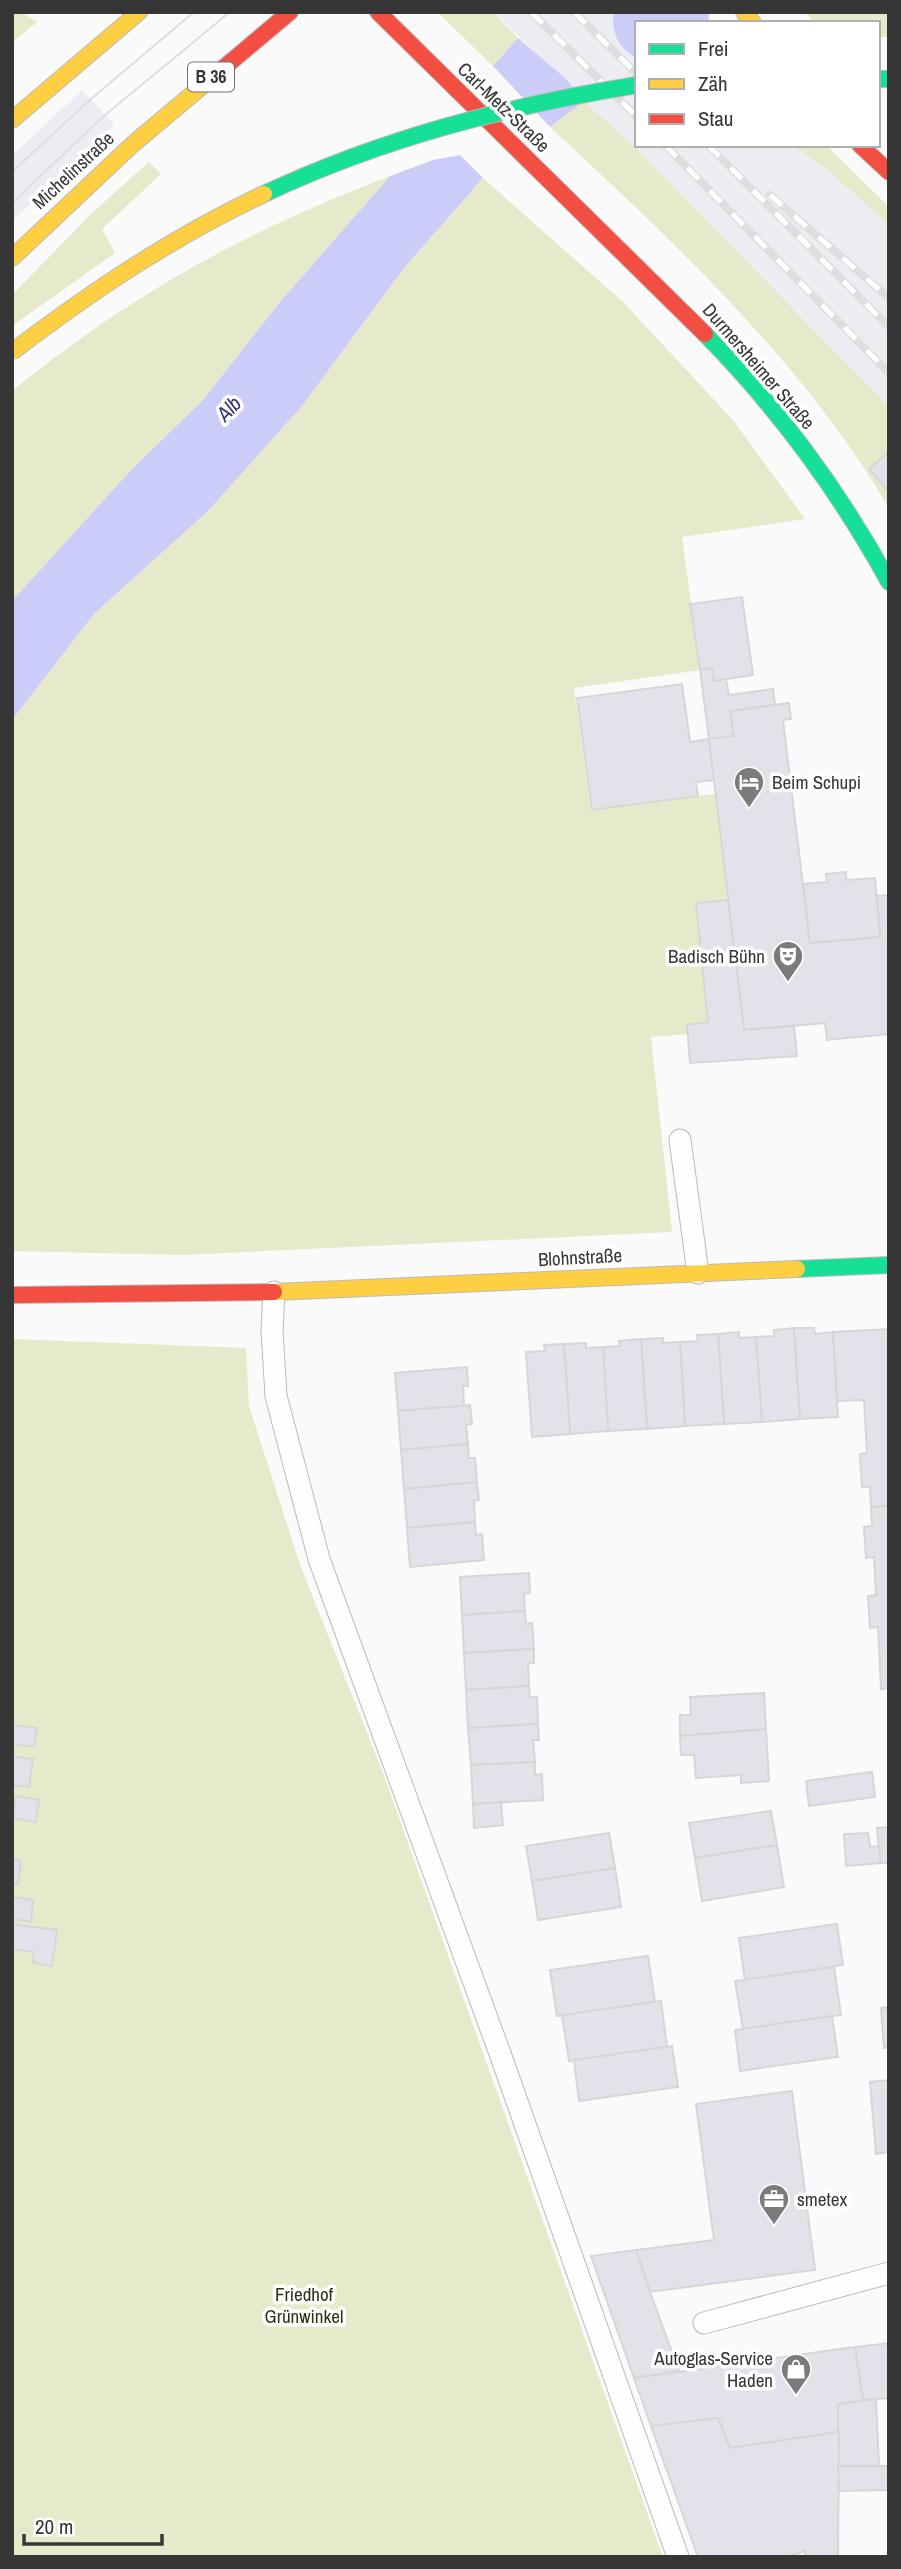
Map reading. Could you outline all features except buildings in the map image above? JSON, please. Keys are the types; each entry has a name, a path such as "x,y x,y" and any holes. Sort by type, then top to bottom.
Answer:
{"main road":[{"path":"12,120 139,12"},
{"name":"Michelinstraße","path":"12,258 133,144 290,12"},
{"name":"Carl-Metz-Straße","path":"379,12 601,230"},
{"path":"12,352 57,315 158,248 259,194 369,150 462,119 523,103 635,85"},
{"path":"862,147 889,172"},
{"name":"Durmersheimer Straße","path":"601,230 694,323 789,427 874,552 889,582"},
{"name":"Blohnstraße","path":"12,1294 113,1296 274,1292 889,1265"}],"lane":[{"path":"680,1140 698,1273"},
{"path":"274,1292 272,1330 275,1396 319,1559 502,2059 678,2557"},
{"path":"704,2323 889,2273"}],"shaded area":[{"path":"494,12 645,12 654,21 635,21 635,147 796,147 830,172 889,225 889,407 637,149"},
{"path":"82,90 114,124 12,221 12,156"}],"green space":[{"path":"12,12 21,12 37,22 12,43"},
{"path":"437,12 493,12 518,38 493,66"},
{"path":"805,12 889,12 889,37 880,37 880,21 812,21"},
{"path":"584,101 637,149 889,407 889,508 855,454 777,354 689,260 550,127"},
{"path":"796,147 828,147 889,207 889,225 830,172"},
{"path":"149,162 161,174 102,229 115,253 12,326 12,295 92,213"},
{"path":"390,176 280,302 203,400 132,469 12,601 12,391 102,324 192,267 287,219"},
{"path":"483,178 623,302 733,420 805,519 682,537 700,670 574,688 591,811 715,794 728,900 696,904 708,1022 687,1025 688,1034 651,1037 672,1232 181,1255 12,1251 12,720 94,614 208,511 302,406 404,268"},
{"name":"Friedhof Grünwinkel","path":"12,1339 246,1348 249,1406 300,1565 383,1773 663,2557 12,2557"}],"water":[{"path":"518,38 565,78 584,101 550,127 493,66"},
{"path":"460,155 483,178 404,268 302,406 208,511 94,614 12,720 12,601 132,469 203,400 280,302 390,176 433,160"}],"waterway":[{"name":"Alb","path":"654,21 668,14"}],"tram line":[{"path":"12,172 91,99 194,12"},
{"path":"12,203 105,115 230,12"}],"railway":[{"path":"531,12 635,115"},
{"path":"574,12 635,72"},
{"path":"667,147 889,373"},
{"path":"710,147 889,327"},
{"path":"770,195 889,298"}],"traffic: fast":[{"path":"880,79 889,79"},
{"path":"264,194 354,156 446,126 541,103 635,85"},
{"path":"705,334 758,391 806,452 849,515 889,582"},
{"path":"797,1269 889,1265"}],"traffic: slow":[{"path":"12,120 139,12"},
{"path":"744,12 751,21"},
{"path":"12,258 133,144 208,81"},
{"path":"12,352 134,266 197,228 264,194"},
{"path":"274,1292 797,1269"}],"traffic: jam":[{"path":"208,81 290,12"},
{"path":"378,12 705,334"},
{"path":"862,147 889,172"},
{"path":"12,1295 274,1292"}],"place":[{"name":"Beim Schupi","path":"749,809"},
{"name":"Badisch Bühn","path":"788,983"},
{"name":"smetex","path":"774,2226"},
{"name":"Autoglas-Service Haden","path":"796,2396"}]}
